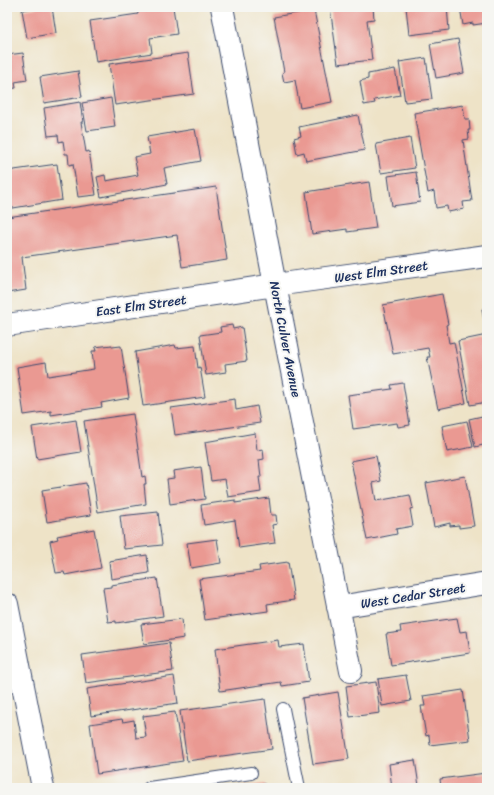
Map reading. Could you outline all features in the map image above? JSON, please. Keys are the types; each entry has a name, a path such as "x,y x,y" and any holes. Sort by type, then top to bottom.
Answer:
{"street":[{"name":"North Culver Avenue","path":"222,7 351,671"},
{"name":"West Elm Street","path":"275,285 487,256"},
{"name":"East Elm Street","path":"7,325 275,285"},
{"name":"West Cedar Street","path":"338,607 487,583"},
{"path":"7,604 43,788"}],"lane":[{"path":"283,709 299,788"},
{"path":"149,788 251,773"}],"building":[{"path":"39,7 52,7 56,33 27,38 22,10"},
{"path":"137,7 173,7 177,34 150,38 152,53 96,62 90,21 138,14"},
{"path":"330,7 373,7 374,19 367,20 372,60 338,64"},
{"path":"406,7 447,7 449,30 409,35"},
{"path":"460,7 487,7 487,23 463,25"},
{"path":"314,10 332,102 300,108 295,80 284,82 282,73 284,72 274,17"},
{"path":"458,39 464,73 436,78 430,44"},
{"path":"23,53 27,80 15,82 16,88 7,89 7,55"},
{"path":"188,53 194,94 115,105 109,64"},
{"path":"426,58 432,99 405,102 399,62"},
{"path":"395,69 400,95 374,100 375,103 364,105 360,81 368,79 368,74"},
{"path":"78,71 82,97 44,103 40,77"},
{"path":"111,98 115,127 87,131 82,103"},
{"path":"80,102 83,122 81,122 86,152 89,151 96,195 78,197 73,164 69,165 68,154 65,154 63,141 59,142 58,135 48,136 44,108"},
{"path":"463,105 465,119 469,119 469,139 463,140 472,201 463,202 464,209 448,212 447,206 436,208 434,191 428,193 414,113"},
{"path":"358,115 365,150 306,161 304,152 297,154 294,138 301,136 299,127"},
{"path":"195,129 201,161 164,168 167,184 101,197 97,177 105,175 106,181 138,175 134,157 150,154 147,137"},
{"path":"410,138 415,168 381,173 376,144"},
{"path":"57,164 62,200 7,209 7,171"},
{"path":"416,172 420,202 392,206 388,176"},
{"path":"369,182 376,228 347,232 347,229 312,234 306,192"},
{"path":"216,187 227,260 182,267 177,235 22,257 26,290 7,293 7,217"},
{"path":"442,294 448,324 446,325 449,343 454,342 466,403 438,409 427,357 430,357 428,348 393,354 383,305"},
{"path":"487,308 487,333 486,333 482,309"},
{"path":"232,325 233,329 242,327 247,361 225,364 226,372 206,375 200,335 221,332 220,327"},
{"path":"487,335 487,402 470,405 458,341"},
{"path":"112,345 112,347 121,346 129,398 101,403 102,407 51,415 51,411 24,415 17,367 46,362 48,376 94,369 92,351 96,351 95,347"},
{"path":"175,345 176,348 195,346 198,368 200,367 205,397 143,406 135,352"},
{"path":"403,383 410,425 398,427 397,423 353,429 348,395 392,389 391,385"},
{"path":"235,399 236,410 257,406 260,423 175,435 171,408"},
{"path":"133,414 142,477 145,476 146,484 144,484 146,504 98,512 84,421"},
{"path":"487,415 487,444 475,447 469,419"},
{"path":"76,420 81,452 37,459 32,427"},
{"path":"467,421 473,447 447,452 442,426"},
{"path":"255,433 257,450 263,449 264,459 259,460 261,492 228,497 225,479 211,481 205,442"},
{"path":"376,456 381,481 373,483 376,501 410,495 413,508 410,509 413,526 396,529 397,534 367,540 351,461"},
{"path":"201,467 205,499 170,504 167,479 174,478 173,471"},
{"path":"465,476 474,526 459,528 459,525 450,526 450,523 434,527 426,483"},
{"path":"86,483 91,515 47,522 42,490"},
{"path":"269,498 271,515 276,515 277,524 272,525 275,543 239,548 235,520 204,525 201,505 235,500 235,503"},
{"path":"158,512 162,545 124,549 120,516"},
{"path":"94,529 101,568 65,575 64,572 56,573 50,541 58,539 57,536"},
{"path":"217,539 221,563 191,568 187,543"},
{"path":"147,555 149,573 111,579 109,561"},
{"path":"288,562 294,600 267,604 268,611 205,620 199,579 260,571 259,566"},
{"path":"157,578 163,616 116,623 116,621 108,622 103,588 111,587 111,585"},
{"path":"457,618 460,632 467,631 470,653 391,665 386,634 401,632 400,626"},
{"path":"182,619 184,638 144,644 141,624"},
{"path":"278,640 279,647 304,644 309,682 282,686 281,682 220,691 215,649"},
{"path":"169,643 173,671 86,683 82,655"},
{"path":"406,675 411,701 382,706 378,679"},
{"path":"174,676 178,703 91,716 87,689"},
{"path":"376,682 380,713 350,717 346,686"},
{"path":"463,690 470,740 430,745 429,735 426,736 421,706 425,706 423,696"},
{"path":"338,692 349,759 313,764 302,698"},
{"path":"265,699 272,749 187,761 180,711"},
{"path":"175,712 183,761 97,774 90,724 122,719 123,722 134,720 136,738 146,737 143,716"},
{"path":"415,760 419,786 392,788 389,764"},
{"path":"486,773 487,788 441,788 440,779"},
{"path":"265,784 265,788 241,788 241,787"}]}
